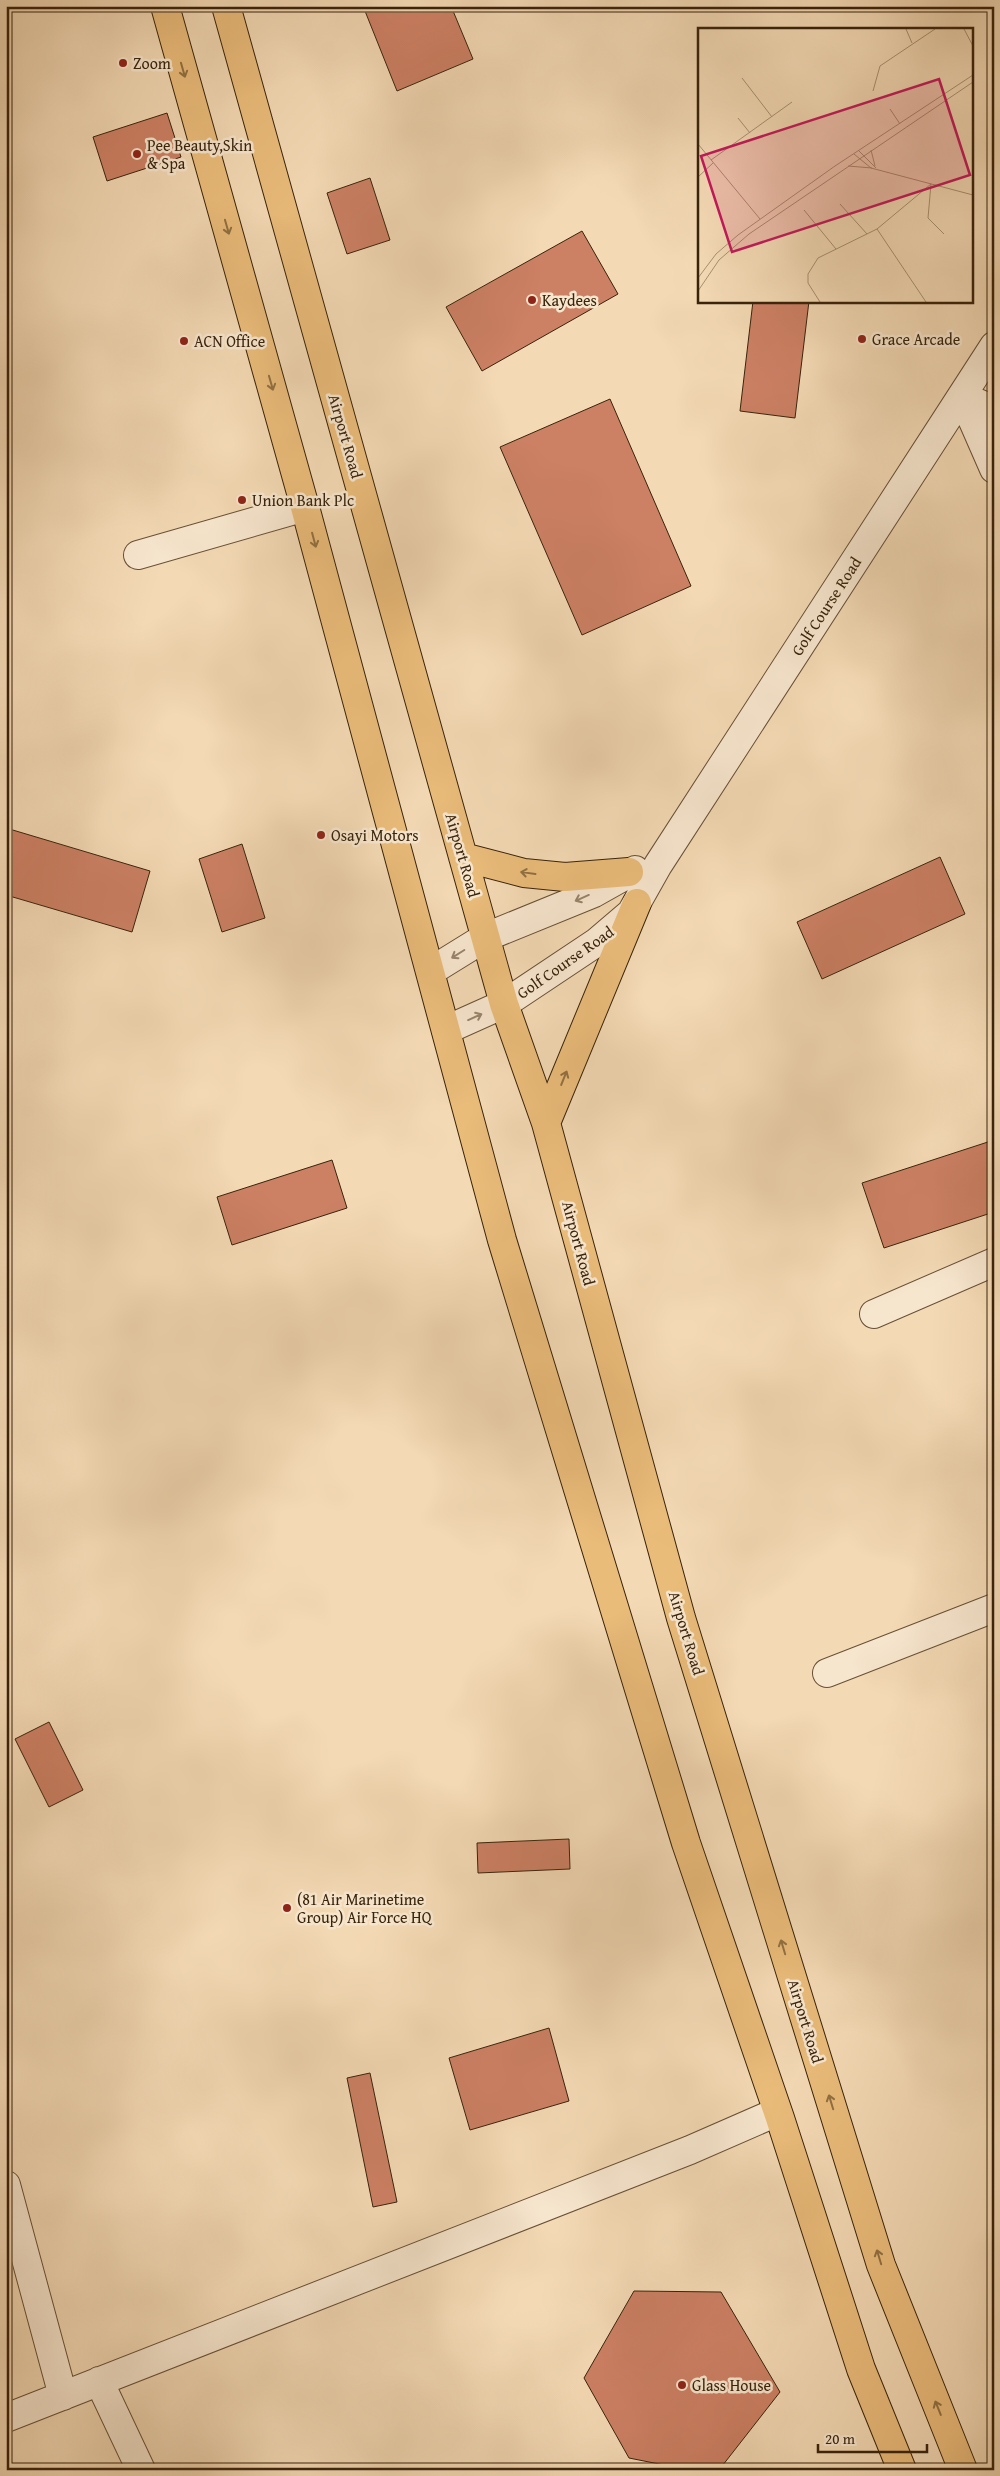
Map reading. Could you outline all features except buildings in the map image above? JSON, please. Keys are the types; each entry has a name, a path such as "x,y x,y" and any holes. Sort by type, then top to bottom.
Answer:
{"main road":[{"path":"165,6 305,507 502,1240 686,1843 778,2112 861,2369 902,2470"},
{"name":"Airport Road","path":"226,6 504,1004 546,1123 681,1618 881,2265 963,2470"},
{"path":"463,857 524,873 565,877 629,872"},
{"path":"546,1123 637,903"}],"street":[{"name":"Golf Course Road","path":"446,1030 504,1004 597,942 631,913 658,865 994,346"},
{"path":"962,396 994,410"},
{"path":"962,396 994,469"},
{"path":"138,555 305,507"},
{"path":"431,971 486,937 594,893 629,872 658,865"},
{"path":"874,1314 994,1262"},
{"path":"827,1673 994,1608"},
{"path":"6,2418 690,2150 778,2112"},
{"path":"6,2185 63,2396"},
{"path":"99,2381 141,2470"}],"place":[{"name":"Zoom","path":"123,63"},
{"name":"Pee Beauty,Skin & Spa","path":"137,154"},
{"name":"Kaydees","path":"532,300"},
{"name":"Grace Arcade","path":"862,339"},
{"name":"ACN Office","path":"184,341"},
{"name":"Union Bank Plc","path":"242,500"},
{"name":"Osayi Motors","path":"321,835"},
{"name":"(81 Air Marinetime Group) Air Force HQ","path":"287,1908"},
{"name":"Glass House","path":"682,2385"}]}
